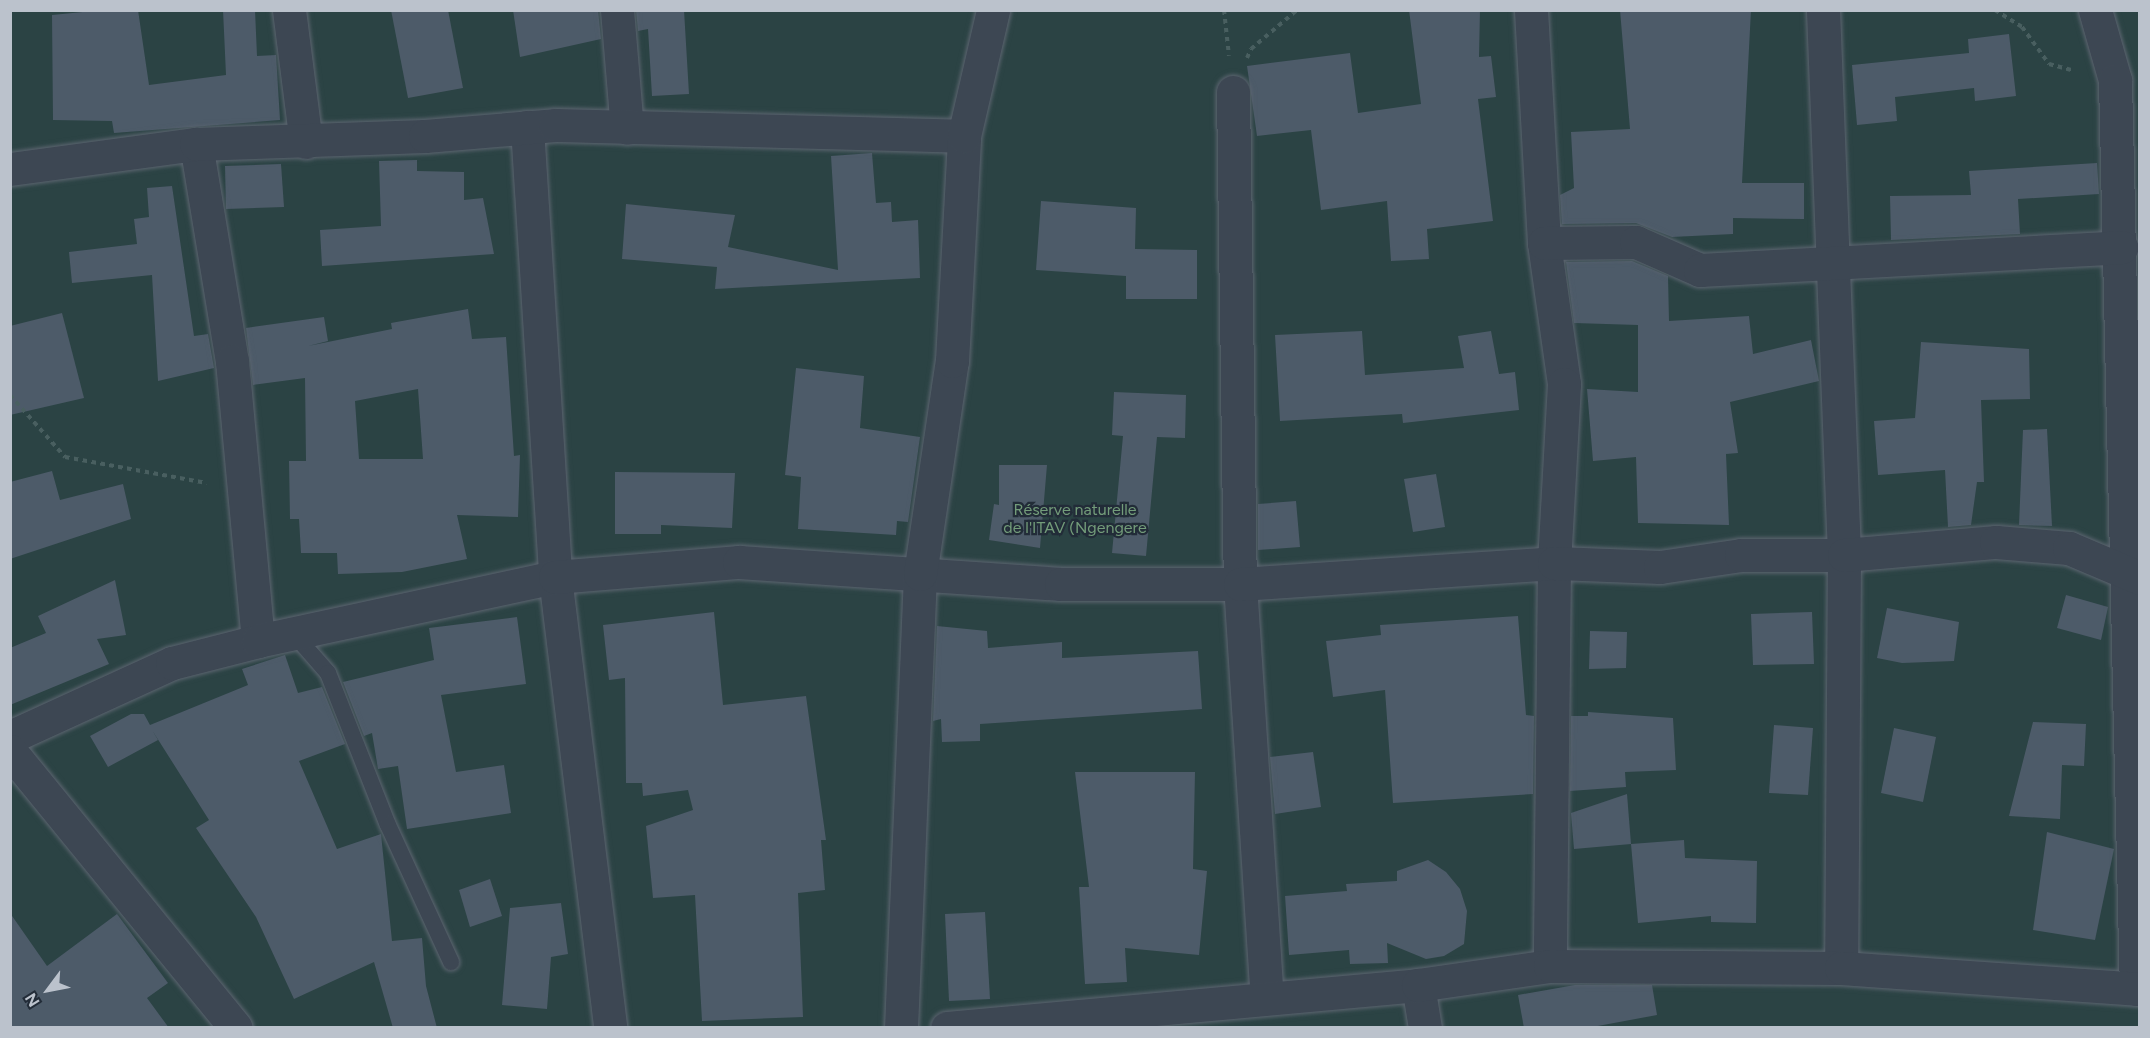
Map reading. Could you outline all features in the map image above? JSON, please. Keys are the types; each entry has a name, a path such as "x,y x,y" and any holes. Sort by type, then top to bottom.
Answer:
{"street":[{"path":"289,10 306,142"},
{"path":"617,10 627,128"},
{"path":"901,1028 920,574 952,361 964,136 993,10"},
{"path":"1531,10 1544,243 1564,384 1554,563 1550,966"},
{"path":"1823,10 1830,261 1844,555 1841,968"},
{"path":"947,1028 1418,985 1550,966 1841,968 2138,989 2134,577 2115,80 2095,10"},
{"path":"1233,92 1240,584 1268,998"},
{"path":"527,127 555,577 610,1028"},
{"path":"10,169 196,144 306,142 527,127 964,136"},
{"path":"196,144 232,361 258,641"},
{"path":"1544,243 1636,242 1701,270 1830,261 2121,247"},
{"path":"10,737 172,663 258,641 555,577 739,562 1061,584 1240,584 1554,563 1660,567 1741,555 1844,555 1996,542 2069,548 2134,577"},
{"path":"10,751 236,1028"},
{"path":"1418,985 1425,1028"}],"lane":[{"path":"294,633 328,673 388,825 451,962"}],"path":[{"path":"1224,10 1233,92"},
{"path":"1233,92 1251,49 1298,10"},
{"path":"1995,10 2022,27 2049,64 2115,80"},
{"path":"10,395 65,457 198,484 243,479"}],"green space":[{"name":"Réserve naturelle de l'ITAV (Ngengere","path":"11,11 2139,11 2139,1027 11,1027"}],"building":[{"path":"103,10 138,10 149,85 226,75 223,10 255,10 257,56 276,55 280,120 114,133 112,121 53,120 52,15"},
{"path":"391,10 448,10 463,88 408,98"},
{"path":"513,10 598,10 601,39 520,57"},
{"path":"636,10 684,10 689,94 652,96 648,29 638,31"},
{"path":"1409,10 1480,10 1479,57 1491,56 1496,97 1478,99 1493,221 1427,229 1429,259 1391,261 1387,201 1321,210 1311,130 1257,136 1247,66 1350,53 1358,113 1421,104"},
{"path":"1620,10 1751,10 1742,183 1804,183 1804,219 1733,218 1733,234 1672,237 1636,223 1562,224 1560,195 1574,188 1571,132 1630,129"},
{"path":"2009,34 2016,96 1975,101 1974,88 1895,97 1897,121 1857,125 1852,65 1969,53 1968,39"},
{"path":"872,153 876,203 891,202 892,222 918,220 920,278 715,289 717,267 622,259 626,204 735,215 728,247 838,270 831,156"},
{"path":"417,160 417,171 464,172 464,200 483,198 494,254 322,266 320,230 381,226 379,161"},
{"path":"2097,163 2099,194 2018,199 2020,234 1891,240 1890,196 1971,195 1969,171"},
{"path":"281,164 284,207 226,209 225,166"},
{"path":"172,186 194,336 208,334 214,368 158,381 152,275 72,283 69,252 137,244 134,219 149,217 147,188"},
{"path":"1041,201 1136,208 1135,249 1197,250 1197,299 1126,299 1126,276 1036,270"},
{"path":"1632,261 1668,276 1669,321 1749,316 1753,354 1811,340 1819,381 1730,402 1738,453 1726,454 1729,525 1638,523 1636,457 1593,461 1587,389 1638,392 1638,325 1574,323 1566,262"},
{"path":"468,309 472,339 506,337 514,456 520,455 518,517 457,515 467,559 402,572 338,574 337,553 301,553 299,519 290,519 289,461 306,461 305,378 253,385 246,328 324,317 328,341 308,346 392,329 391,323","holes":["418,389 423,459 359,459 355,401"]},
{"path":"62,313 84,398 10,415 10,326"},
{"path":"1362,331 1365,375 1464,368 1458,336 1491,331 1499,374 1515,372 1519,410 1403,423 1402,414 1280,421 1275,335"},
{"path":"1921,342 2029,349 2030,399 1981,400 1984,482 1977,482 1971,525 1948,527 1945,470 1878,475 1874,421 1915,418"},
{"path":"796,368 864,376 860,428 920,437 908,522 897,521 896,535 798,529 801,477 785,475"},
{"path":"1114,392 1186,395 1185,438 1157,437 1146,556 1112,553 1123,436 1112,435"},
{"path":"2047,429 2052,526 2019,525 2023,430"},
{"path":"999,465 1047,465 1040,548 989,540 994,504 999,505"},
{"path":"52,471 60,500 123,484 131,519 10,559 10,482"},
{"path":"615,472 735,473 732,528 661,525 661,534 615,534"},
{"path":"1436,474 1445,527 1413,532 1404,479"},
{"path":"1296,501 1300,547 1258,550 1258,504"},
{"path":"115,580 126,635 97,639 109,664 10,705 10,648 46,633 38,616"},
{"path":"2066,595 2108,607 2101,640 2057,628"},
{"path":"1887,608 1959,622 1954,661 1902,663 1877,658"},
{"path":"714,612 723,705 806,696 826,840 821,840 825,890 798,893 803,1017 702,1021 695,895 653,898 646,826 693,810 688,790 643,796 642,783 626,783 625,678 609,680 603,625"},
{"path":"1812,612 1814,664 1753,665 1751,614"},
{"path":"1518,616 1526,715 1534,716 1533,794 1393,803 1385,690 1333,697 1326,641 1381,635 1380,625"},
{"path":"517,617 526,684 441,695 456,772 504,765 511,813 407,829 398,766 378,769 372,733 364,736 343,682 434,660 429,628"},
{"path":"937,626 987,631 988,648 1062,642 1062,658 1198,651 1202,709 980,724 980,741 942,742 941,719 933,721"},
{"path":"1590,631 1627,632 1626,668 1589,669"},
{"path":"285,655 298,693 322,687 345,744 299,761 337,849 381,834 392,941 422,938 426,986 437,1028 393,1028 374,962 294,999 256,917 196,828 209,820 152,730 158,740 108,767 90,736 131,714 144,714 150,725 248,685 242,669"},
{"path":"1588,712 1673,718 1676,770 1625,772 1626,787 1570,791 1571,716 1588,716"},
{"path":"2033,722 2086,724 2084,766 2062,765 2060,819 2009,816"},
{"path":"1774,725 1813,728 1808,795 1769,793"},
{"path":"1894,728 1936,737 1923,802 1881,793"},
{"path":"1313,752 1321,807 1275,814 1270,757"},
{"path":"1075,772 1195,772 1193,869 1207,871 1199,955 1125,948 1127,982 1085,984 1079,887 1089,887"},
{"path":"1627,794 1631,844 1574,849 1571,813"},
{"path":"2047,832 2114,849 2095,940 2033,930"},
{"path":"1684,840 1685,858 1757,861 1756,923 1711,922 1711,916 1638,923 1631,844"},
{"path":"1428,860 1446,872 1460,889 1467,911 1464,944 1444,956 1426,959 1387,943 1388,963 1350,964 1349,950 1289,955 1285,896 1347,891 1346,884 1397,881 1397,871"},
{"path":"490,879 502,916 470,927 459,890"},
{"path":"561,903 568,954 551,957 547,1009 502,1005 510,908"},
{"path":"985,912 990,999 949,1001 945,914"},
{"path":"10,913 47,966 117,914 168,983 147,998 169,1028 10,1028"},
{"path":"1575,985 1652,985 1657,1015 1587,1028 1524,1028 1518,995"}]}
